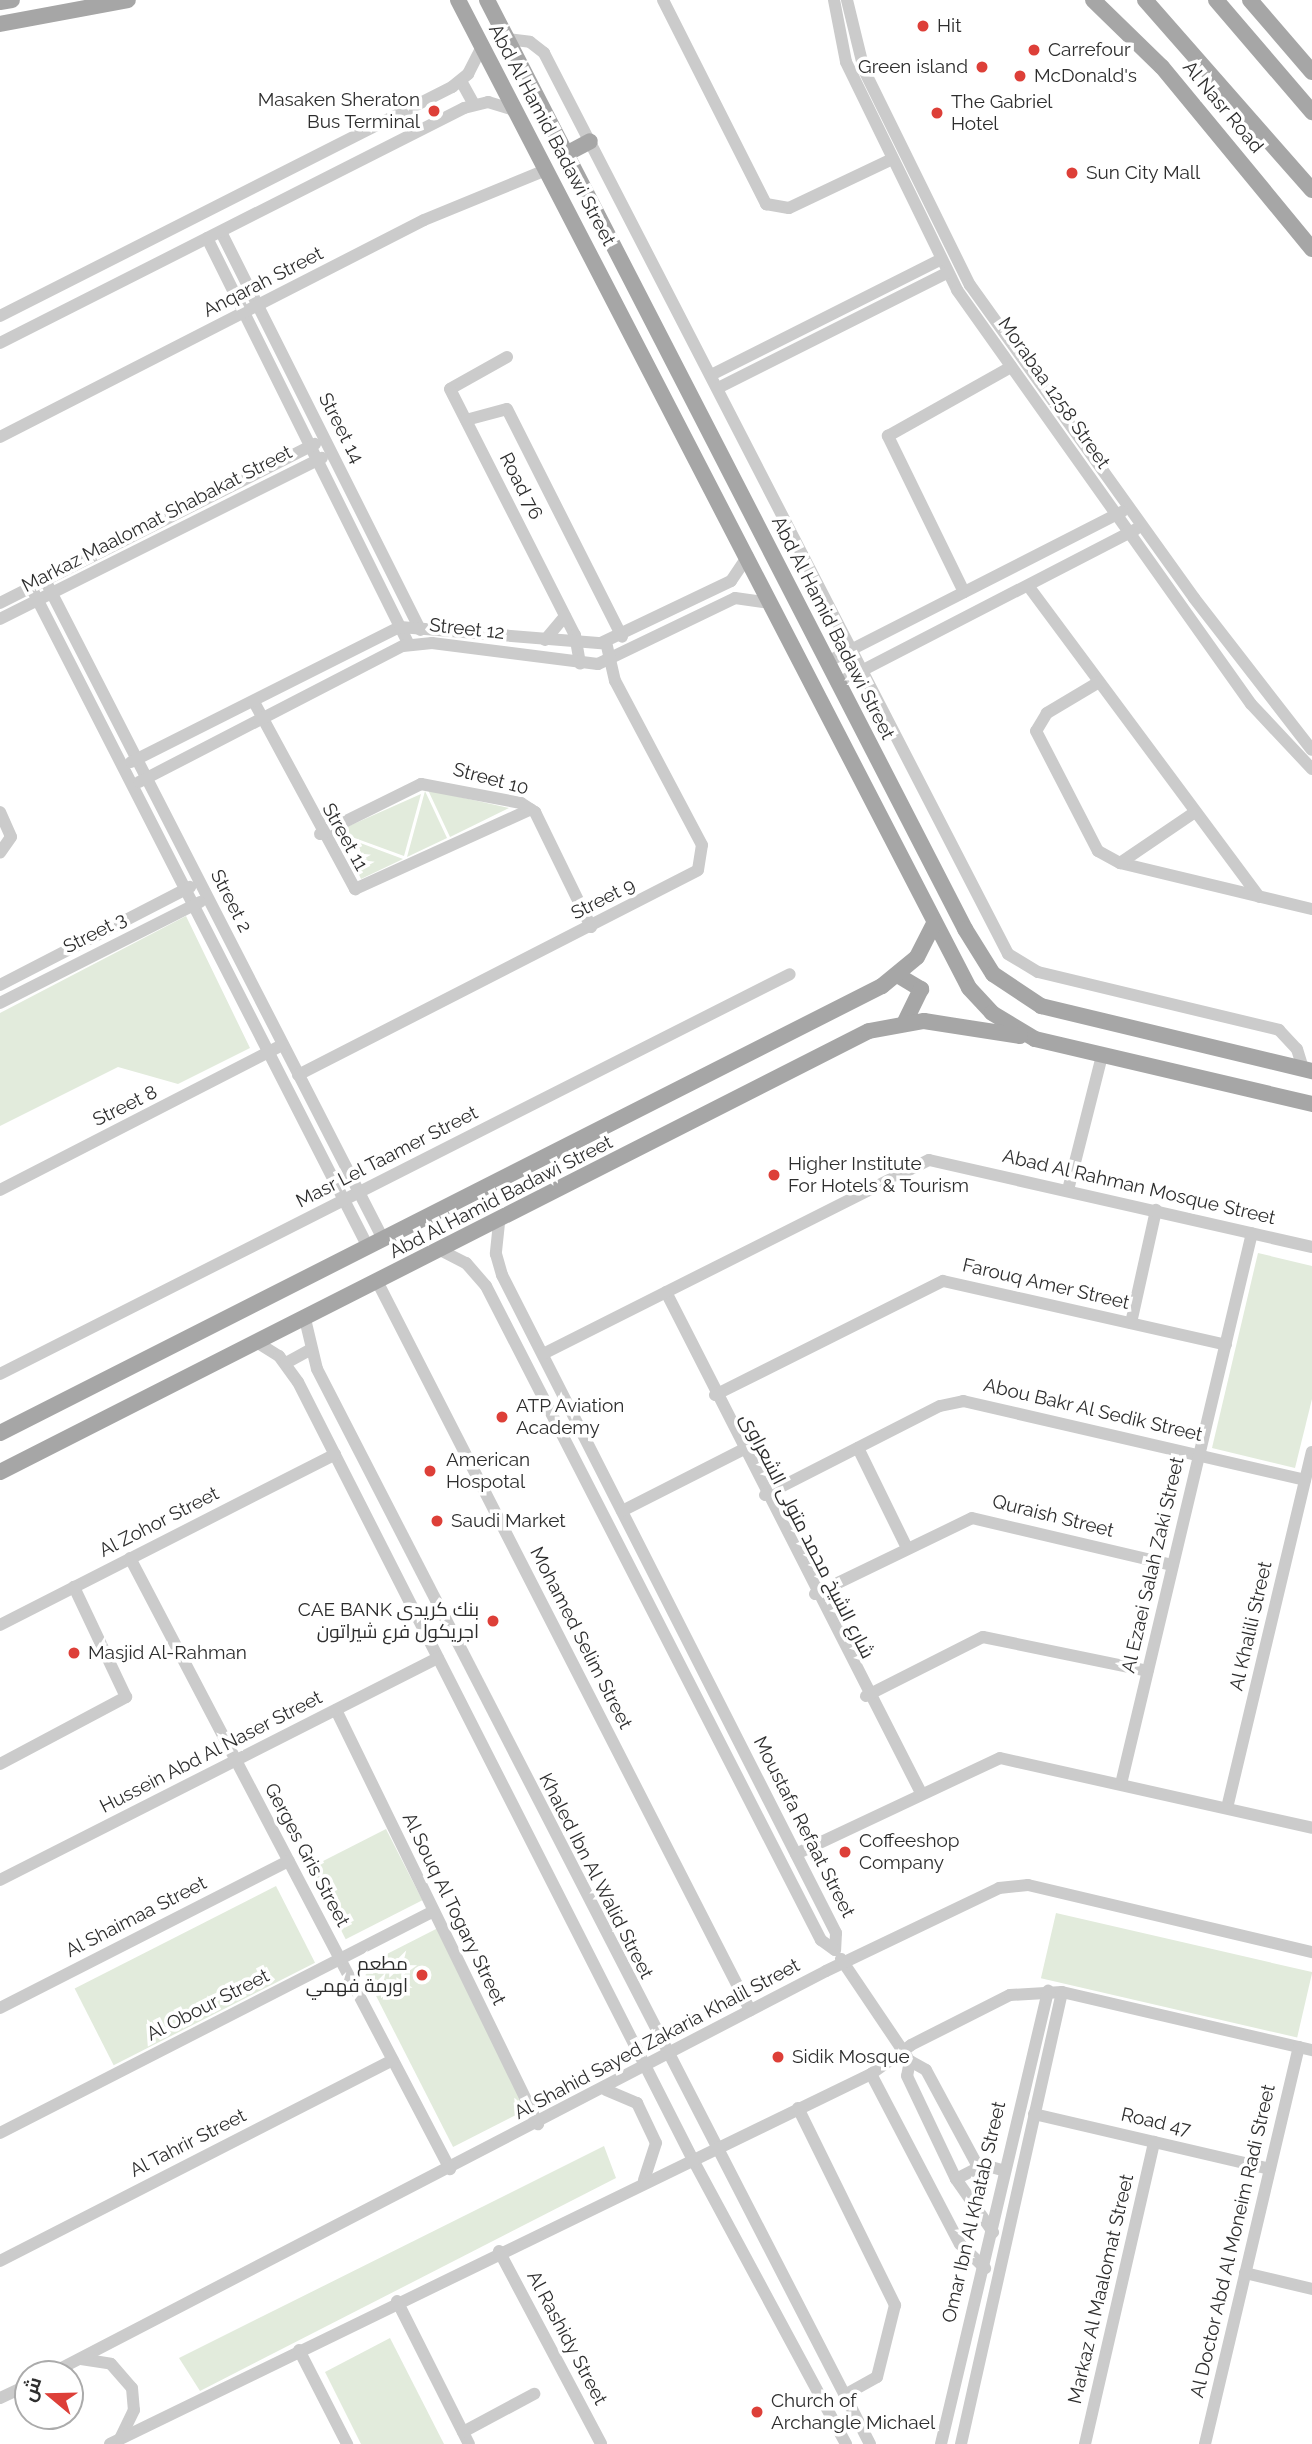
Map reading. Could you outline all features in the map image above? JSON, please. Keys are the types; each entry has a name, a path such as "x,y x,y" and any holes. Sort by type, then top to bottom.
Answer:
{"main road":[{"path":"0,2 12,0"},
{"path":"0,24 128,0"},
{"name":"Abd Al Hamid Badawi Street","path":"458,0 748,556 933,925 980,1001 1035,1039"},
{"name":"Abd Al Hamid Badawi Street","path":"487,0 965,929 1008,986 1054,1009 1308,1070"},
{"name":"Al Nasr Road","path":"1093,0 1162,67 1312,249"},
{"name":"Al Nasr Road","path":"1145,0 1312,190"},
{"path":"1216,0 1312,112"},
{"path":"1250,0 1312,72"},
{"path":"566,154 590,141"},
{"name":"Abd Al Hamid Badawi Street","path":"0,1433 899,976 933,925"},
{"path":"899,976 921,989 905,1021"},
{"name":"Abd Al Hamid Badawi Street","path":"0,1472 444,1252 851,1040 905,1021 1035,1039 1312,1104"}],"street":[{"path":"663,0 766,204 789,208 890,160"},
{"name":"Morabaa 1258 Street","path":"834,0 846,62 890,160 947,273 995,333 1123,511 1251,704 1312,769"},
{"name":"Morabaa 1258 Street","path":"847,0 853,44 895,137 1011,367 1123,511"},
{"path":"507,40 530,43 544,53 720,387 852,649 1014,960 1038,972 1279,1030 1297,1049 1308,1070"},
{"path":"0,316 461,81 482,46"},
{"path":"461,81 474,104"},
{"path":"0,344 474,104 515,110"},
{"name":"Anqarah Street","path":"0,437 245,314 424,220 546,170"},
{"name":"Street 14","path":"220,232 427,643"},
{"name":"Street 14","path":"207,238 409,645"},
{"path":"713,374 940,261"},
{"path":"720,387 947,273"},
{"name":"Road 76","path":"507,357 451,384 578,644 580,664"},
{"path":"964,592 888,436 1011,367"},
{"path":"467,421 507,409 622,637"},
{"name":"Markaz Maalomat Shabakat Street","path":"0,603 325,439"},
{"name":"Markaz Maalomat Shabakat Street","path":"0,619 332,453"},
{"path":"827,662 1123,511"},
{"path":"838,683 1136,530"},
{"name":"Morabaa 1258 Street","path":"1136,530 1264,694 1312,750"},
{"name":"Street 12","path":"123,766 400,628 418,625 578,644 606,642 622,637 731,581 748,556"},
{"name":"Street 2","path":"45,580 383,1239"},
{"name":"Street 2","path":"31,587 186,889 266,1053 368,1247"},
{"path":"1029,587 1259,897"},
{"name":"Street 12","path":"133,785 409,645 427,643 580,664 608,662 735,598 772,603"},
{"path":"545,640 565,616"},
{"name":"Street 9","path":"298,1075 690,877 704,857 608,662 606,642"},
{"path":"1099,682 1047,713 1035,731 1095,846 1120,863 1312,909"},
{"path":"1251,704 1264,694"},
{"name":"Street 11","path":"254,702 346,882 363,890 531,809"},
{"name":"Street 10","path":"320,834 421,784 531,809 591,927"},
{"path":"0,812 8,827 10,842 0,853"},
{"path":"1120,863 1195,812"},
{"name":"Street 3","path":"0,985 200,882"},
{"name":"Street 3","path":"0,1003 208,898"},
{"name":"Masr Lel Taamer Street","path":"0,1374 790,974"},
{"name":"Street 8","path":"0,1190 282,1045"},
{"path":"1068,1190 1102,1056"},
{"name":"Abad Al Rahman Mosque Street","path":"543,1354 922,1161 1068,1190 1312,1247"},
{"path":"1131,1323 1156,1210"},
{"name":"Moustafa Refaat Street","path":"499,1223 498,1266 836,1933 835,1950"},
{"name":"Al Ezaei Salah Zaki Street","path":"1121,1784 1252,1233"},
{"name":"Moustafa Refaat Street","path":"444,1252 481,1277 821,1940 835,1950"},
{"path":"481,1277 484,1268 498,1266"},
{"name":"Mohamed Selim Street","path":"378,1283 750,2010"},
{"name":"Farouq Amer Street","path":"715,1395 935,1283 1226,1345"},
{"name":"شارع الشيخ محمد متولى الشعراوى","path":"666,1292 866,1696 921,1793"},
{"name":"Khaled Ibn Al Walid Street","path":"305,1319 309,1350 712,2148 870,2444"},
{"path":"258,1343 286,1363 335,1454 692,2158 846,2444"},
{"path":"286,1363 309,1350"},
{"name":"Abou Bakr Al Sedik Street","path":"765,1495 858,1448 963,1401 1305,1480"},
{"path":"858,1448 907,1549"},
{"path":"622,1511 742,1450"},
{"name":"Al Khalili Street","path":"1227,1808 1312,1452"},
{"name":"Al Zohor Street","path":"0,1625 335,1454"},
{"name":"Quraish Street","path":"815,1594 978,1518 1173,1565"},
{"name":"Gerges Gris Street","path":"130,1558 450,2169"},
{"path":"0,1764 126,1697 74,1587"},
{"path":"866,1696 983,1637 1148,1671"},
{"name":"Hussein Abd Al Naser Street","path":"0,1880 438,1658"},
{"name":"Al Souq Al Togary Street","path":"336,1710 538,2124"},
{"path":"796,1854 1000,1758 1312,1828"},
{"name":"Al Shaimaa Street","path":"0,2008 289,1861"},
{"name":"Al Shahid Sayed Zakaria Khalil Street","path":"79,2359 606,2090 664,2054 990,1892 1019,1884 1312,1952"},
{"name":"Al Obour Street","path":"0,2133 434,1911"},
{"path":"835,1950 906,2056 926,2070 981,2166"},
{"path":"115,2442 499,2250 871,2074 906,2056 996,2000 1048,1990 1062,1992 1305,2048"},
{"name":"Omar Ibn Al Khatab Street","path":"941,2444 1002,2170 1048,1990"},
{"name":"Omar Ibn Al Khatab Street","path":"961,2444 1062,1992"},
{"name":"Al Doctor Abd Al Moneim Radi Street","path":"1205,2444 1270,2169 1305,2048"},
{"path":"906,2056 907,2076 956,2179 989,2231 1006,2235"},
{"name":"Al Tahrir Street","path":"0,2261 393,2060"},
{"path":"871,2074 960,2244 981,2267 999,2271"},
{"path":"606,2090 637,2103 656,2143 644,2180"},
{"path":"798,2108 895,2305 877,2377 845,2395"},
{"name":"Road 47","path":"1034,2114 1270,2169"},
{"name":"Markaz Al Maalomat Street","path":"1085,2444 1154,2142"},
{"path":"956,2179 981,2166 1002,2170"},
{"name":"Al Rashidy Street","path":"499,2250 601,2444"},
{"path":"1245,2273 1312,2289"},
{"path":"397,2301 469,2444"},
{"path":"299,2350 347,2444"},
{"path":"79,2359 111,2364 132,2388 134,2410 115,2442"},
{"path":"463,2432 534,2394"}],"green space":[{"path":"428,790 509,808 450,837"},
{"path":"425,791 447,838 407,857"},
{"path":"421,794 404,856 341,833 340,830"},
{"path":"355,841 403,859 361,879 353,862 363,857"},
{"path":"186,916 250,1048 178,1084 118,1067 0,1126 0,1013"},
{"path":"1258,1253 1312,1266 1312,1399 1295,1468 1212,1448"},
{"path":"386,1829 422,1900 346,1939 309,1868"},
{"path":"276,1886 315,1963 114,2065 75,1989"},
{"path":"1056,1913 1312,1972 1297,2037 1041,1978"},
{"path":"438,1928 530,2108 453,2147 361,1967"},
{"path":"604,2146 616,2178 200,2391 179,2358"},
{"path":"390,2338 444,2444 361,2444 325,2372"}],"place":[{"name":"Hit","path":"923,26"},
{"name":"Carrefour","path":"1034,50"},
{"name":"Green island","path":"982,67"},
{"name":"McDonald's","path":"1020,76"},
{"name":"Masaken Sheraton Bus Terminal","path":"434,111"},
{"name":"The Gabriel Hotel","path":"937,113"},
{"name":"Sun City Mall","path":"1072,173"},
{"name":"Higher Institute For Hotels & Tourism","path":"774,1175"},
{"name":"ATP Aviation Academy","path":"502,1417"},
{"name":"American Hospotal","path":"430,1471"},
{"name":"Saudi Market","path":"437,1521"},
{"name":"CAE BANK بنك كريدي اجريكول فرع شيراتون","path":"493,1621"},
{"name":"Masjid Al-Rahman","path":"74,1653"},
{"name":"Coffeeshop Company","path":"845,1852"},
{"name":"مطعم اورمة فهمي","path":"422,1975"},
{"name":"Sidik Mosque","path":"778,2057"},
{"name":"Church of Archangle Michael","path":"757,2412"}]}
